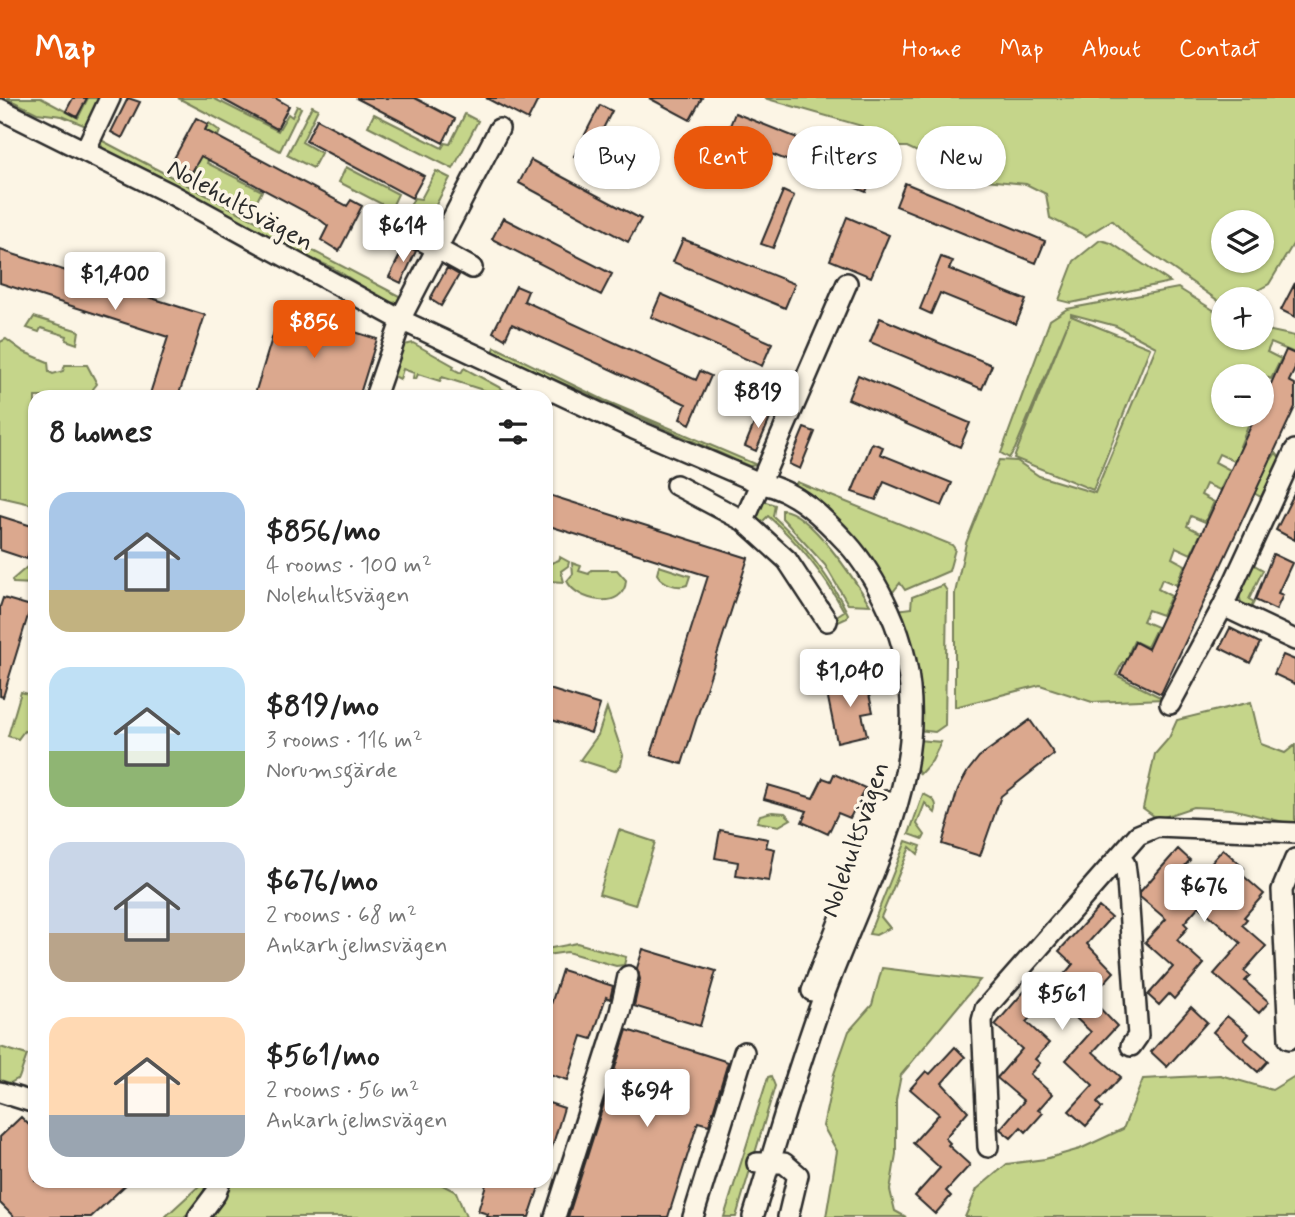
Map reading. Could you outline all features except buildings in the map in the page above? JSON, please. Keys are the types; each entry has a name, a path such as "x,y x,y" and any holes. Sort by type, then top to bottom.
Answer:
{"street":[{"path":"85,151 110,98"},
{"name":"Nolehultsvägen","path":"0,109 212,216 401,320 551,390"},
{"path":"377,390 401,320 499,129"},
{"path":"403,230 472,268"},
{"path":"744,521 847,283"},
{"name":"Nolehultsvägen","path":"553,391 762,484 781,487 803,502 838,533 868,569 897,626 909,671 912,714 910,759 904,790 740,1217"},
{"path":"1170,704 1223,606 1292,463"},
{"path":"677,485 744,521 787,559 827,621"},
{"path":"1223,606 1295,640"},
{"path":"988,1147 982,1021 985,1009 1138,835 1150,828 1295,833"},
{"path":"1120,858 1125,864 1128,880 1139,1036 1131,1046"},
{"path":"1289,1039 1282,890 1295,859"},
{"path":"555,1217 620,1012 628,976"},
{"path":"693,1217 744,1052"},
{"path":"0,1091 28,1101"},
{"path":"763,1162 784,1163 799,1175 788,1217"},
{"name":"Nolehultsvägen","path":"753,1217 763,1162"},
{"path":"198,1217 218,1188"}],"green space":[{"path":"6,98 41,98 78,118 88,98 101,98 86,126 62,116 37,113"},
{"path":"178,98 213,98 278,131 288,114 292,117 297,106 301,108 280,151"},
{"path":"764,98 1295,98 1295,241 1269,284 1264,287 1211,287 1211,296 1133,241 1112,220 1086,236 1050,218 1046,194 1026,184 1006,182 1006,126 916,126 916,151 902,147 902,126 862,126"},
{"path":"312,106 318,109 302,142 321,153 313,168 287,155"},
{"path":"374,114 442,148 445,143 450,144 465,114 478,121 453,169 368,126"},
{"path":"209,123 220,131 207,163 262,191 253,209 191,176 197,165 190,160"},
{"path":"99,139 403,298 401,302 389,303 333,268 301,254 151,172 104,152"},
{"path":"346,167 398,194 391,209 339,182"},
{"path":"436,171 450,178 425,226 405,216 414,198 421,199"},
{"path":"1100,240 1111,243 1170,282 1071,303 1059,300 1074,261"},
{"path":"1178,288 1211,309 1211,350 1268,350 1267,352 1281,359 1274,373 1274,364 1211,364 1211,427 1248,427 1240,446 1271,460 1276,453 1280,458 1261,497 1252,492 1263,474 1219,454 1215,462 1230,470 1220,490 1206,484 1201,495 1214,502 1205,522 1191,516 1187,526 1201,533 1191,554 1176,547 1172,558 1185,565 1176,585 1162,579 1158,589 1171,596 1162,615 1148,610 1143,621 1157,627 1147,647 1134,641 1129,652 1142,659 1137,669 1123,662 1116,675 1164,699 1092,702 1040,685 955,707 955,593 966,543 999,460 1017,461 1039,476 1095,493 1156,347 1116,326 1071,314 1150,348 1093,490 1014,458 1070,318 1009,458 1001,453 1050,320 1067,309"},
{"path":"34,317 79,331 77,344 66,340 67,336 41,328 39,332 27,328"},
{"path":"1274,332 1295,336 1295,353 1274,344"},
{"path":"6,339 24,352 48,362 49,372 53,374 63,371 65,365 87,365 97,384 93,390 28,390 28,503 0,497 0,342"},
{"path":"413,343 454,366 453,369 461,373 464,368 504,390 483,390 442,377 440,381 418,374 416,379 413,378 414,373 403,369 400,379 394,376 398,352 401,353 404,345"},
{"path":"495,347 604,400 757,465 749,466 493,352"},
{"path":"797,482 952,545 955,549 949,571 905,590 900,583 888,594 793,489"},
{"path":"763,501 775,505 773,516 806,549 824,573 841,600 848,614 847,618 828,627 826,623 844,611 828,584 790,537 768,516 759,525 756,523 755,515"},
{"path":"782,510 793,513 818,534 870,605 848,604 825,565 782,518"},
{"path":"560,557 569,562 561,571 564,582 553,581 553,562"},
{"path":"1249,562 1263,570 1249,599 1254,602 1250,610 1242,606 1237,587"},
{"path":"572,563 581,566 579,571 589,574 591,570 617,570 626,580 624,590 609,600 580,594 567,581 573,574"},
{"path":"659,566 690,576 687,585 674,586 662,580 657,574"},
{"path":"27,567 28,584 13,583 12,580"},
{"path":"943,585 947,591 945,725 935,732 918,730 896,610 911,608 912,597"},
{"path":"21,692 28,694 28,732 24,731 18,739 8,736"},
{"path":"1251,702 1261,744 1285,753 1295,745 1295,825 1232,809 1193,807 1158,819 1143,808 1155,754 1169,738 1177,720"},
{"path":"607,708 623,755 621,765 615,771 580,760 598,735"},
{"path":"917,740 941,742 932,761 920,774 915,765"},
{"path":"923,794 932,799 936,806 935,813 925,803 917,824 925,835 923,839 909,834"},
{"path":"785,813 791,819 779,826 757,822 760,815"},
{"path":"619,830 655,842 635,905 599,894"},
{"path":"906,841 921,846 918,854 910,847 881,917 890,928 876,935 869,934"},
{"path":"577,943 626,957 624,965 616,966 567,952 553,954 553,948"},
{"path":"882,968 980,980 901,1075 896,1100 896,1154 890,1190 895,1211 906,1217 826,1217 837,1151 823,1126 834,1074 849,1031 872,1005"},
{"path":"0,1047 27,1055 19,1078 10,1083 0,1080"},
{"path":"1220,1075 1272,1090 1295,1076 1295,1217 965,1217 977,1189 1007,1164 1045,1159 1080,1149 1123,1129 1143,1079"},
{"path":"771,1076 775,1086 736,1217 724,1217 768,1077"},
{"path":"197,1188 205,1188 202,1201 185,1217 165,1217"},
{"path":"226,1188 448,1188 456,1192 466,1217 210,1217 221,1202"}]}
